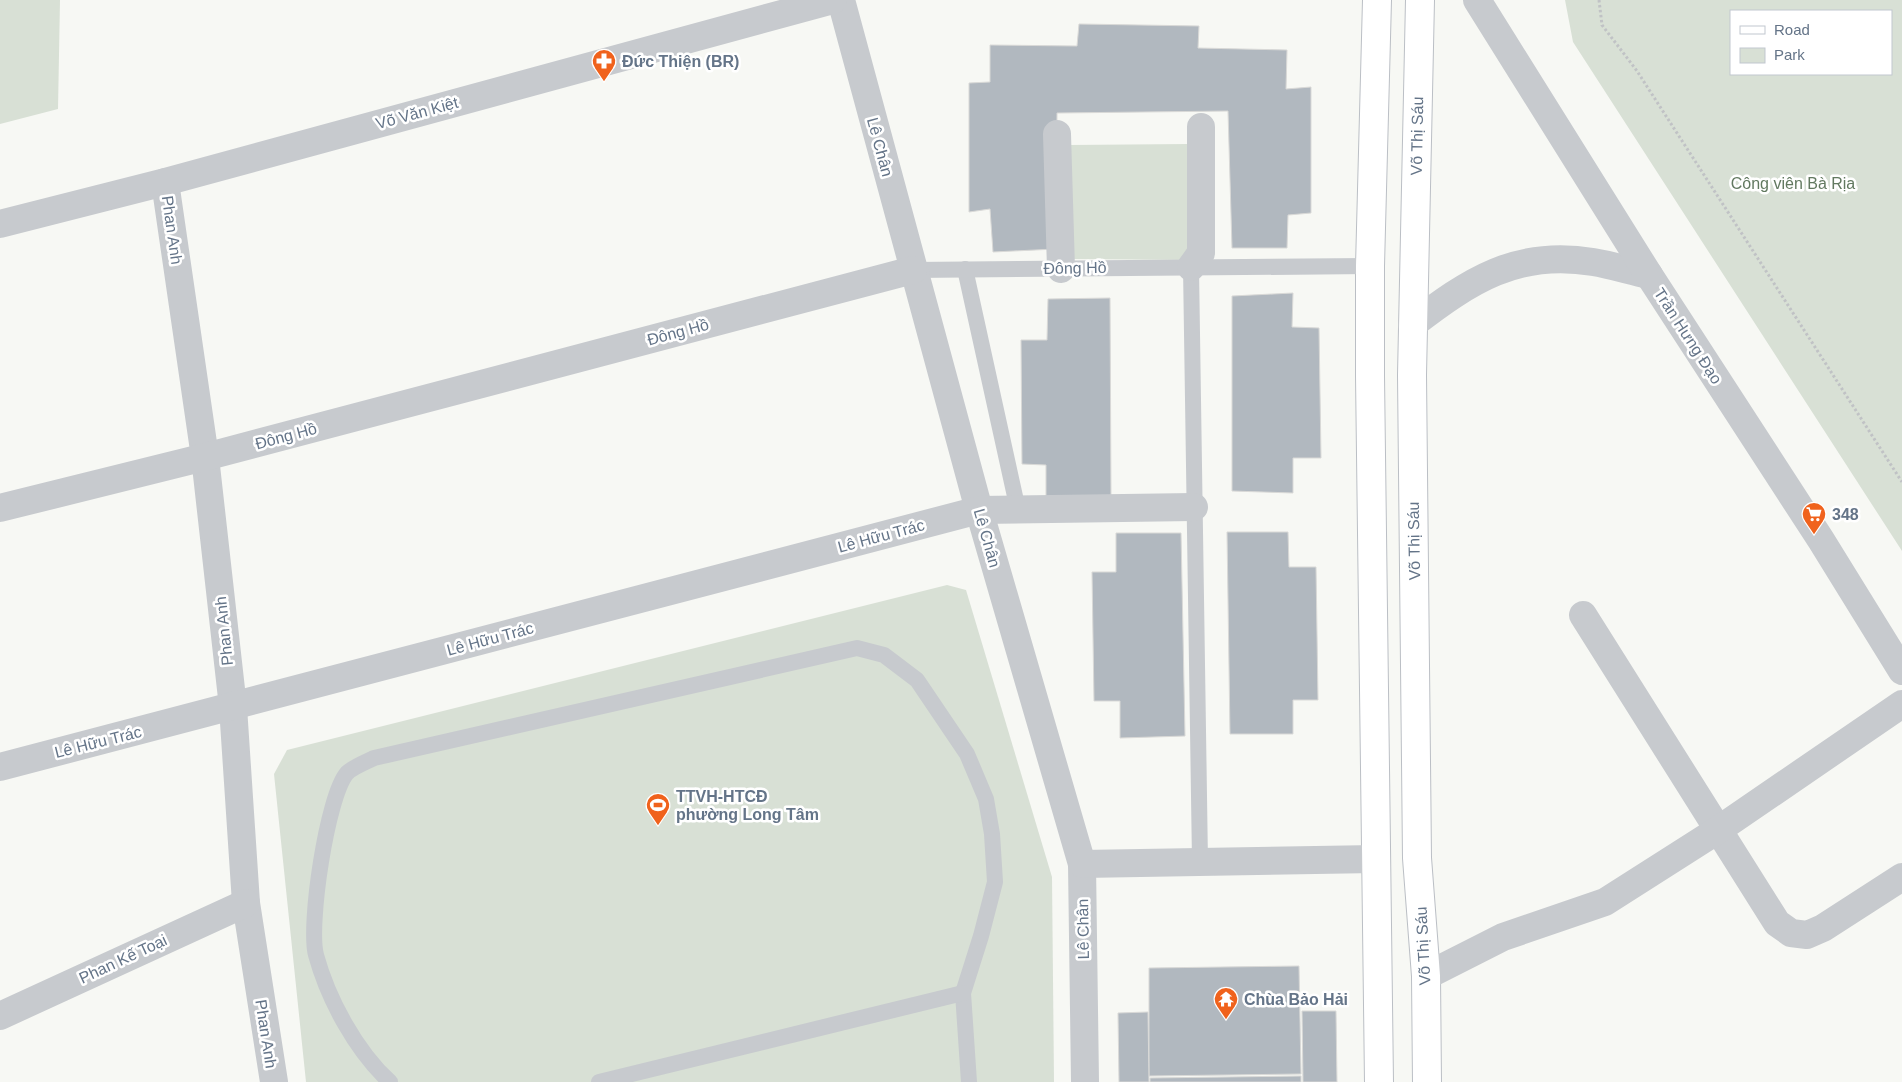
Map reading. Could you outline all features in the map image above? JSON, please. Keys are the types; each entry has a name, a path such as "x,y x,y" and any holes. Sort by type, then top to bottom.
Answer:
{"main road":[{"path":"1376,0 1370,266 1379,1082"},
{"name":"Võ Thị Sáu","path":"1420,0 1412,325 1417,858 1426,976 1427,1082"}],"street":[{"name":"Võ Văn Kiệt","path":"0,224 165,182 833,0"},
{"name":"Lê Chân","path":"841,0 979,510 1082,864 1085,1082"},
{"name":"Trần Hưng Đạo","path":"1477,0 1649,275 1821,540 1902,671"},
{"path":"1191,267 1201,253 1201,127"},
{"path":"1056,134 1061,269"},
{"name":"Phan Anh","path":"165,182 205,458 233,708 246,902 274,1082"},
{"path":"1412,325 1443,301 1476,280 1509,266 1543,260 1592,262 1649,275"},
{"name":"Đông Hồ","path":"0,508 205,458 913,270"},
{"name":"Lê Hữu Trác","path":"0,767 233,708 979,510 1194,508"},
{"path":"1583,615 1776,923 1791,933 1807,935 1823,928 1902,877"},
{"path":"1426,976 1503,937 1605,902 1718,830 1902,704"},
{"path":"1082,864 1376,859"},
{"name":"Phan Kế Toại","path":"0,1016 246,902"}],"lane":[{"name":"Đông Hồ","path":"913,270 1370,266"},
{"path":"1191,267 1200,862"},
{"path":"965,270 1018,510"},
{"path":"390,1082 378,1072 338,1014 315,954 316,907 324,848 331,814 340,786 348,772 374,758 857,648 884,655 917,680 967,754 986,799 992,834 995,882 981,936 963,993 969,1082"},
{"path":"599,1082 963,993"}],"path":[{"path":"1599,0 1602,25 1637,71 1902,482"}],"green space":[{"path":"0,0 60,0 58,109 0,124"},
{"name":"Công viên Bà Rịa","path":"1565,0 1902,0 1902,551 1573,42"},
{"path":"1188,144 1190,260 1073,259 1069,145"},
{"name":"TTVH-HTCĐ phường Long Tâm","path":"947,585 966,590 1052,877 1054,1082 306,1082 274,774 287,750"}],"building":[{"path":"1079,24 1199,26 1198,48 1287,50 1286,89 1311,87 1311,213 1288,215 1287,248 1232,248 1228,111 1057,113 1056,249 993,252 990,209 969,212 969,83 990,82 990,45 1077,46"},
{"path":"1293,293 1292,327 1319,328 1321,458 1293,458 1293,493 1232,491 1232,296"},
{"path":"1110,298 1111,497 1046,499 1046,465 1022,464 1021,340 1047,340 1048,299"},
{"path":"1227,532 1288,532 1289,567 1316,567 1318,700 1293,700 1293,734 1230,734"},
{"path":"1116,533 1181,533 1185,736 1120,738 1120,701 1094,701 1092,572 1116,572"},
{"path":"1299,966 1301,1074 1149,1076 1149,968"},
{"path":"1302,1011 1336,1011 1337,1082 1303,1082"},
{"path":"1148,1012 1149,1082 1119,1082 1118,1013"},
{"path":"1301,1076 1301,1082 1150,1082 1150,1078"}],"place":[{"name":"Đức Thiện (BR)","path":"604,82"},
{"name":"348","path":"1814,535"},
{"name":"TTVH-HTCĐ phường Long Tâm","path":"658,826"},
{"name":"Chùa Bảo Hải","path":"1226,1020"}]}
